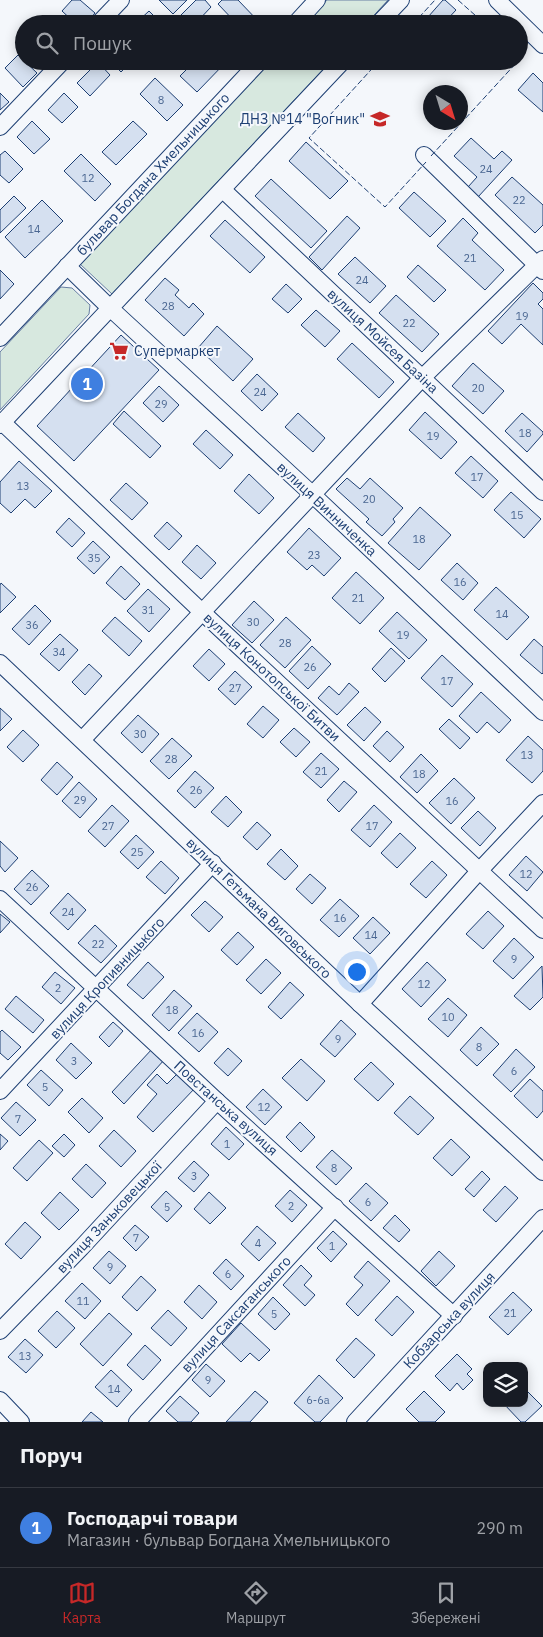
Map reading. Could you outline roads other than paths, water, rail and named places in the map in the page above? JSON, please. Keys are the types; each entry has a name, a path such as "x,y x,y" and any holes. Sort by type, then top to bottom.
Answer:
{"street":[{"path":"107,15 121,0"},
{"path":"303,15 317,0"},
{"path":"386,15 400,0"},
{"path":"497,0 512,15"},
{"path":"528,30 543,45"},
{"path":"0,127 54,70"},
{"name":"бульвар Богдана Хмельницького","path":"110,308 68,266 252,70"},
{"path":"1,424 335,70"},
{"path":"82,740 423,377 541,265 424,155"},
{"name":"вулиця Мойсея Базіна","path":"223,190 543,492"},
{"path":"0,338 68,266"},
{"name":"вулиця Винниченка","path":"110,308 313,495 543,712"},
{"name":"вулиця Конотопської Битви","path":"1,424 543,930"},
{"name":"вулиця Гетьмана Виговського","path":"0,663 360,1004 543,1172"},
{"path":"360,1004 543,803"},
{"name":"вулиця Кропивницького","path":"0,1091 213,863"},
{"name":"Повстанська вулиця","path":"0,899 217,1101 454,1316"},
{"name":"вулиця Заньковецької","path":"0,1331 217,1101"},
{"name":"вулиця Саксаганського","path":"137,1422 335,1207"},
{"name":"Кобзарська вулиця","path":"356,1422 543,1218"},
{"path":"0,1400 22,1422"}],"place":[{"name":"ДНЗ №14 \"Вогник\"","path":"380,119"},
{"name":"Супермаркет","path":"119,351"},
{"name":"Господарчі товари","path":"87,384"}]}
